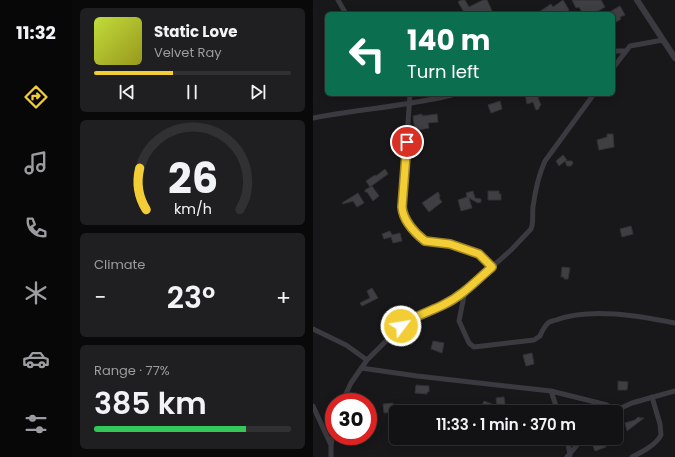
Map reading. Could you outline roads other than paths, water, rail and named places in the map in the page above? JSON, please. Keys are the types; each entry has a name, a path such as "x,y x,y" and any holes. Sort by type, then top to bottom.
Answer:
{"street":[{"path":"338,0 345,12"},
{"path":"637,0 675,58"},
{"path":"615,65 630,46 663,40"},
{"path":"615,51 625,51"},
{"path":"410,96 402,207 406,221 425,241 450,244 471,251 483,257 492,267"},
{"path":"313,118 447,96"},
{"path":"346,393 351,383 367,360 408,320 443,305 465,292 531,229 533,225 533,204 545,161 593,96"},
{"path":"465,292 459,321 469,343 474,347 533,340 540,336 548,322 584,314 648,318 675,323"},
{"path":"313,329 345,345 367,360"},
{"path":"361,368 417,376 551,391 604,405"},
{"path":"551,391 556,405"},
{"path":"623,408 675,391"},
{"path":"632,457 657,441 661,435 660,424 652,398"},
{"path":"313,406 325,432"},
{"path":"331,445 331,457"},
{"path":"568,445 569,456"},
{"path":"569,456 578,445"}]}
